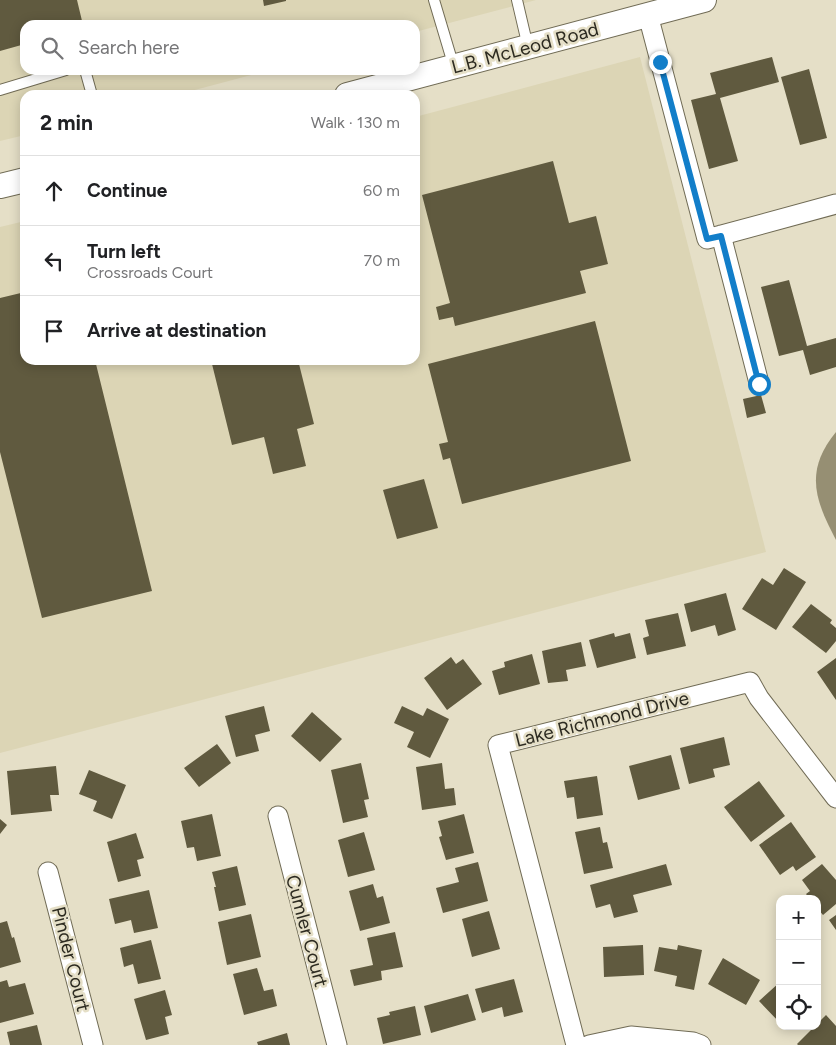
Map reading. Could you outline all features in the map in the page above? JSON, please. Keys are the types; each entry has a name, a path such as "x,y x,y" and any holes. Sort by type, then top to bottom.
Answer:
{"street":[{"name":"L.B. McLeod Road","path":"366,90 704,0"},
{"path":"648,15 707,239 836,204"},
{"path":"0,186 20,181"},
{"path":"721,236 759,384"},
{"name":"Lake Richmond Drive","path":"576,1045 498,745 750,682 759,698 836,798"},
{"name":"Cumler Court","path":"278,816 337,1045"},
{"name":"Pinder Court","path":"48,872 93,1045"},
{"path":"589,1045 631,1036 694,1042 700,1045"}],"lane":[{"path":"434,0 454,67"},
{"path":"517,0 528,47"},
{"path":"0,90 50,75"},
{"path":"86,75 91,90"}],"shaded area":[{"path":"0,0 536,0 420,31 420,20 20,20 20,75 251,75 195,90 20,90 20,136 0,141"},
{"path":"640,57 766,552 0,753 0,227 20,222 20,365 420,365 420,116"},
{"path":"836,432 836,540 818,499 816,473 826,446"}],"building":[{"path":"0,0 77,0 82,20 20,20 20,45 0,51"},
{"path":"263,0 286,0 286,1 264,6"},
{"path":"772,57 779,82 720,98 738,161 709,169 691,100 716,94 710,73"},
{"path":"809,69 827,138 800,145 781,77"},
{"path":"553,161 569,223 596,216 608,264 580,271 586,293 455,326 453,317 439,320 436,307 450,303 422,195"},
{"path":"789,280 807,346 836,338 836,367 810,375 803,350 779,356 761,287"},
{"path":"20,293 20,365 96,365 152,591 42,618 0,452 0,298"},
{"path":"595,321 631,461 462,504 450,458 443,460 439,444 448,442 428,364"},
{"path":"212,365 299,365 314,424 297,429 306,466 273,474 264,437 232,445"},
{"path":"761,395 766,413 747,418 743,399"},
{"path":"424,479 438,528 397,539 383,490"},
{"path":"784,568 806,582 776,630 742,609 762,578 773,585"},
{"path":"726,593 736,630 718,636 715,625 691,632 684,604"},
{"path":"811,604 832,620 830,623 836,628 836,641 826,653 792,627"},
{"path":"678,613 686,646 647,655 643,638 649,636 645,620"},
{"path":"614,633 615,637 630,633 636,658 597,668 589,640"},
{"path":"581,642 586,666 566,670 568,681 548,683 542,651"},
{"path":"532,654 540,684 499,695 492,671 505,667 504,662"},
{"path":"451,657 456,664 463,659 482,684 447,710 424,678"},
{"path":"836,658 836,700 817,672"},
{"path":"264,706 270,731 255,735 259,751 236,757 225,716"},
{"path":"402,706 423,716 427,708 449,719 430,758 407,747 414,732 394,723"},
{"path":"312,712 342,739 320,762 291,736"},
{"path":"724,737 730,765 713,769 715,777 689,784 680,748"},
{"path":"217,744 231,763 199,787 184,768"},
{"path":"671,755 680,789 638,800 629,766"},
{"path":"361,763 369,799 364,800 368,817 343,823 331,770"},
{"path":"442,763 445,789 454,788 456,805 422,810 416,767"},
{"path":"56,766 59,795 50,795 52,811 11,815 7,771"},
{"path":"89,770 126,785 112,819 93,811 97,801 79,794"},
{"path":"597,776 603,815 577,819 574,797 567,798 564,781"},
{"path":"759,781 785,816 751,842 724,807"},
{"path":"212,814 221,856 197,861 194,847 187,848 181,821"},
{"path":"464,814 474,853 446,860 439,837 442,836 438,821"},
{"path":"0,819 7,825 0,834"},
{"path":"791,822 816,857 796,871 793,866 780,875 759,845"},
{"path":"600,827 603,843 607,842 613,868 584,874 575,832"},
{"path":"364,832 375,870 348,877 338,840"},
{"path":"136,833 144,858 137,860 141,876 118,882 107,842"},
{"path":"478,862 488,901 443,913 436,888 459,882 455,868"},
{"path":"666,864 672,885 633,895 638,912 614,918 610,904 596,908 590,885"},
{"path":"822,864 836,880 836,904 823,915 821,913 821,895 807,895 810,891 802,880"},
{"path":"237,866 246,905 219,911 212,872"},
{"path":"373,884 377,898 383,896 390,923 360,931 349,891"},
{"path":"149,890 158,928 134,933 131,920 115,924 109,899"},
{"path":"489,911 500,949 472,957 462,919"},
{"path":"251,914 261,957 227,965 218,922"},
{"path":"836,915 836,930 829,920"},
{"path":"7,921 21,962 0,968 0,923"},
{"path":"395,932 403,967 381,971 382,980 354,986 350,970 373,965 367,938"},
{"path":"151,940 161,979 138,984 133,964 124,967 120,948"},
{"path":"643,945 644,975 604,977 603,947"},
{"path":"678,945 702,950 694,990 675,986 677,976 654,971 659,947 677,950"},
{"path":"723,958 760,980 746,1005 708,984"},
{"path":"257,968 264,991 273,989 277,1006 244,1015 233,974"},
{"path":"514,979 523,1012 504,1017 502,1007 482,1013 475,989"},
{"path":"7,980 9,987 25,983 34,1014 0,1023 0,982"},
{"path":"776,986 776,1019 759,1001"},
{"path":"165,990 172,1015 165,1017 169,1034 146,1040 134,999"},
{"path":"468,994 476,1020 431,1033 424,1006"},
{"path":"415,1006 421,1035 383,1044 377,1018 390,1015 389,1012"},
{"path":"826,1015 836,1026 836,1045 798,1045 811,1030 821,1030 821,1020"},
{"path":"37,1025 42,1045 10,1045 7,1032"},
{"path":"287,1033 290,1045 258,1045 257,1042"}],"route":[{"path":"660,62 707,239 721,236 759,384"}]}
